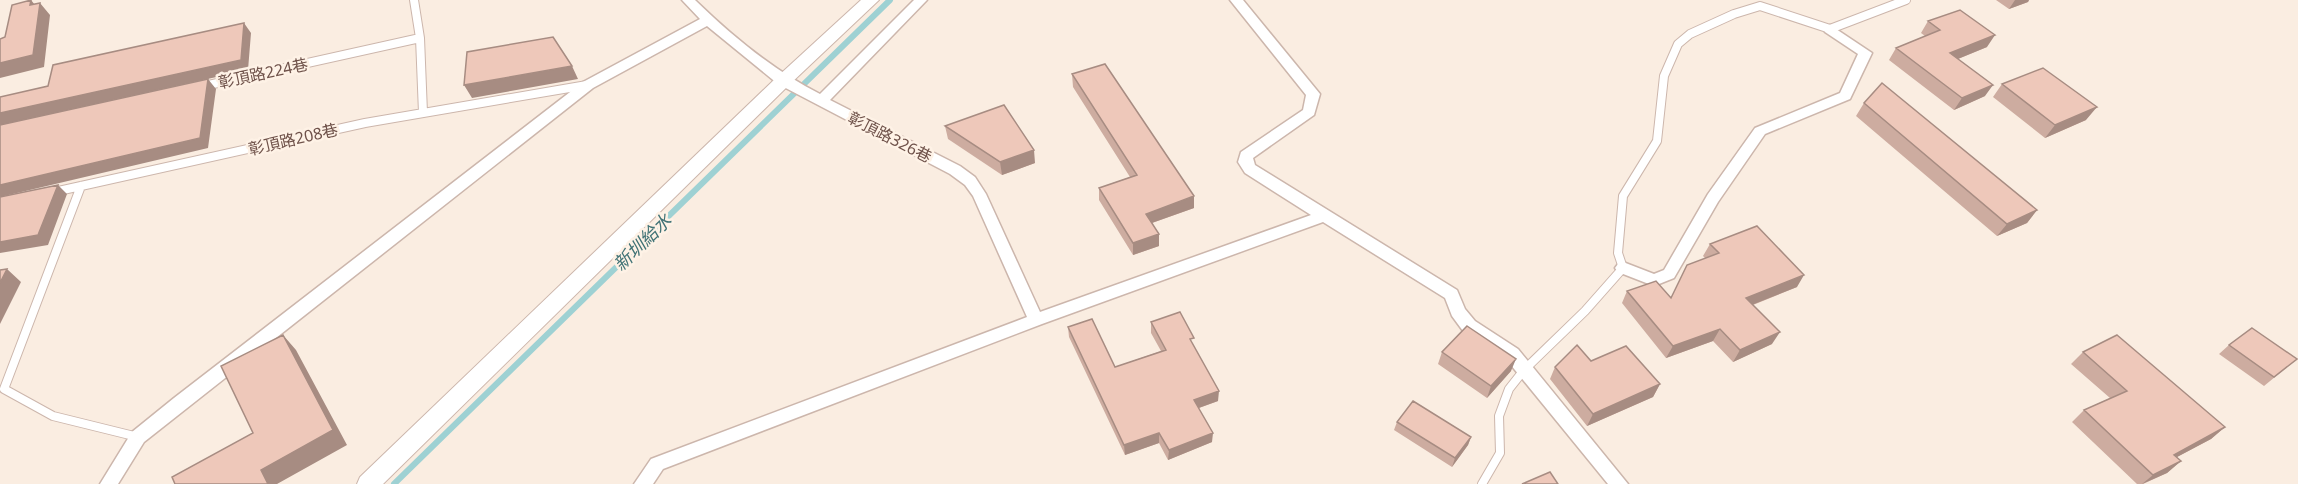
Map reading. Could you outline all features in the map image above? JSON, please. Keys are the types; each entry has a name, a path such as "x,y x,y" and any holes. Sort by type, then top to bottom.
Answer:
{"street":[{"name":"彰頂路326巷","path":"688,0 708,20 787,83 955,170 970,181 979,194 1036,320"},
{"path":"820,102 921,0"},
{"path":"1236,0 1313,94 1309,112 1246,156 1245,162 1250,168 1324,216 1452,294 1458,312 1469,326 1512,354 1620,484"},
{"path":"368,484 787,83 868,1"},
{"path":"109,484 138,437 588,85 708,20"},
{"path":"1623,268 1654,280 1670,274 1713,198 1760,131 1845,96 1865,53 1830,29"},
{"path":"643,484 657,464 1036,320 1324,216"}],"lane":[{"path":"414,0 420,38 423,113"},
{"path":"1482,484 1500,453 1499,416 1509,389 1524,370 1585,311 1623,268 1618,254 1623,196 1657,141 1664,76 1678,44 1690,34 1725,18 1760,6 1830,29 1906,0"},
{"name":"彰頂路224巷","path":"198,87 420,38"},
{"name":"彰頂路208巷","path":"46,194 365,123 588,85"},
{"path":"81,186 4,389 53,416 138,437"}],"building":[{"path":"31,0 30,5 40,3 33,55 0,63 0,39 5,37 12,5"},
{"path":"1960,10 1995,35 1950,53 1993,85 1962,98 1896,48 1940,30 1928,21"},
{"path":"244,23 241,60 0,113 0,97 48,86 53,65"},
{"path":"553,37 572,66 464,85 467,52"},
{"path":"1105,64 1194,196 1146,214 1159,234 1133,243 1099,188 1137,175 1072,74"},
{"path":"2043,68 2097,107 2055,125 2002,84"},
{"path":"208,79 200,138 0,185 0,125"},
{"path":"1882,83 2037,210 2007,224 1864,103"},
{"path":"1004,105 1034,150 1000,162 945,126"},
{"path":"58,185 38,235 0,242 0,197"},
{"path":"1757,226 1804,275 1746,298 1780,332 1740,350 1720,329 1673,346 1627,291 1656,281 1671,298 1687,265 1719,253 1710,244"},
{"path":"7,269 0,283 0,270"},
{"path":"1180,312 1194,338 1190,339 1219,391 1194,400 1213,433 1169,450 1159,433 1124,445 1068,327 1092,319 1115,367 1166,350 1151,322"},
{"path":"1467,326 1516,359 1491,386 1442,352"},
{"path":"2252,328 2297,359 2274,377 2229,345"},
{"path":"283,335 333,430 261,470 268,484 175,484 172,477 253,433 221,366"},
{"path":"2117,335 2225,427 2174,455 2181,461 2153,475 2084,410 2127,391 2083,352"},
{"path":"1577,345 1591,361 1626,346 1660,384 1593,414 1555,367"},
{"path":"1413,401 1471,437 1455,458 1397,422"},
{"path":"1550,472 1558,484 1522,484"}],"waterway":[{"name":"新圳給水","path":"394,484 890,0"}]}
